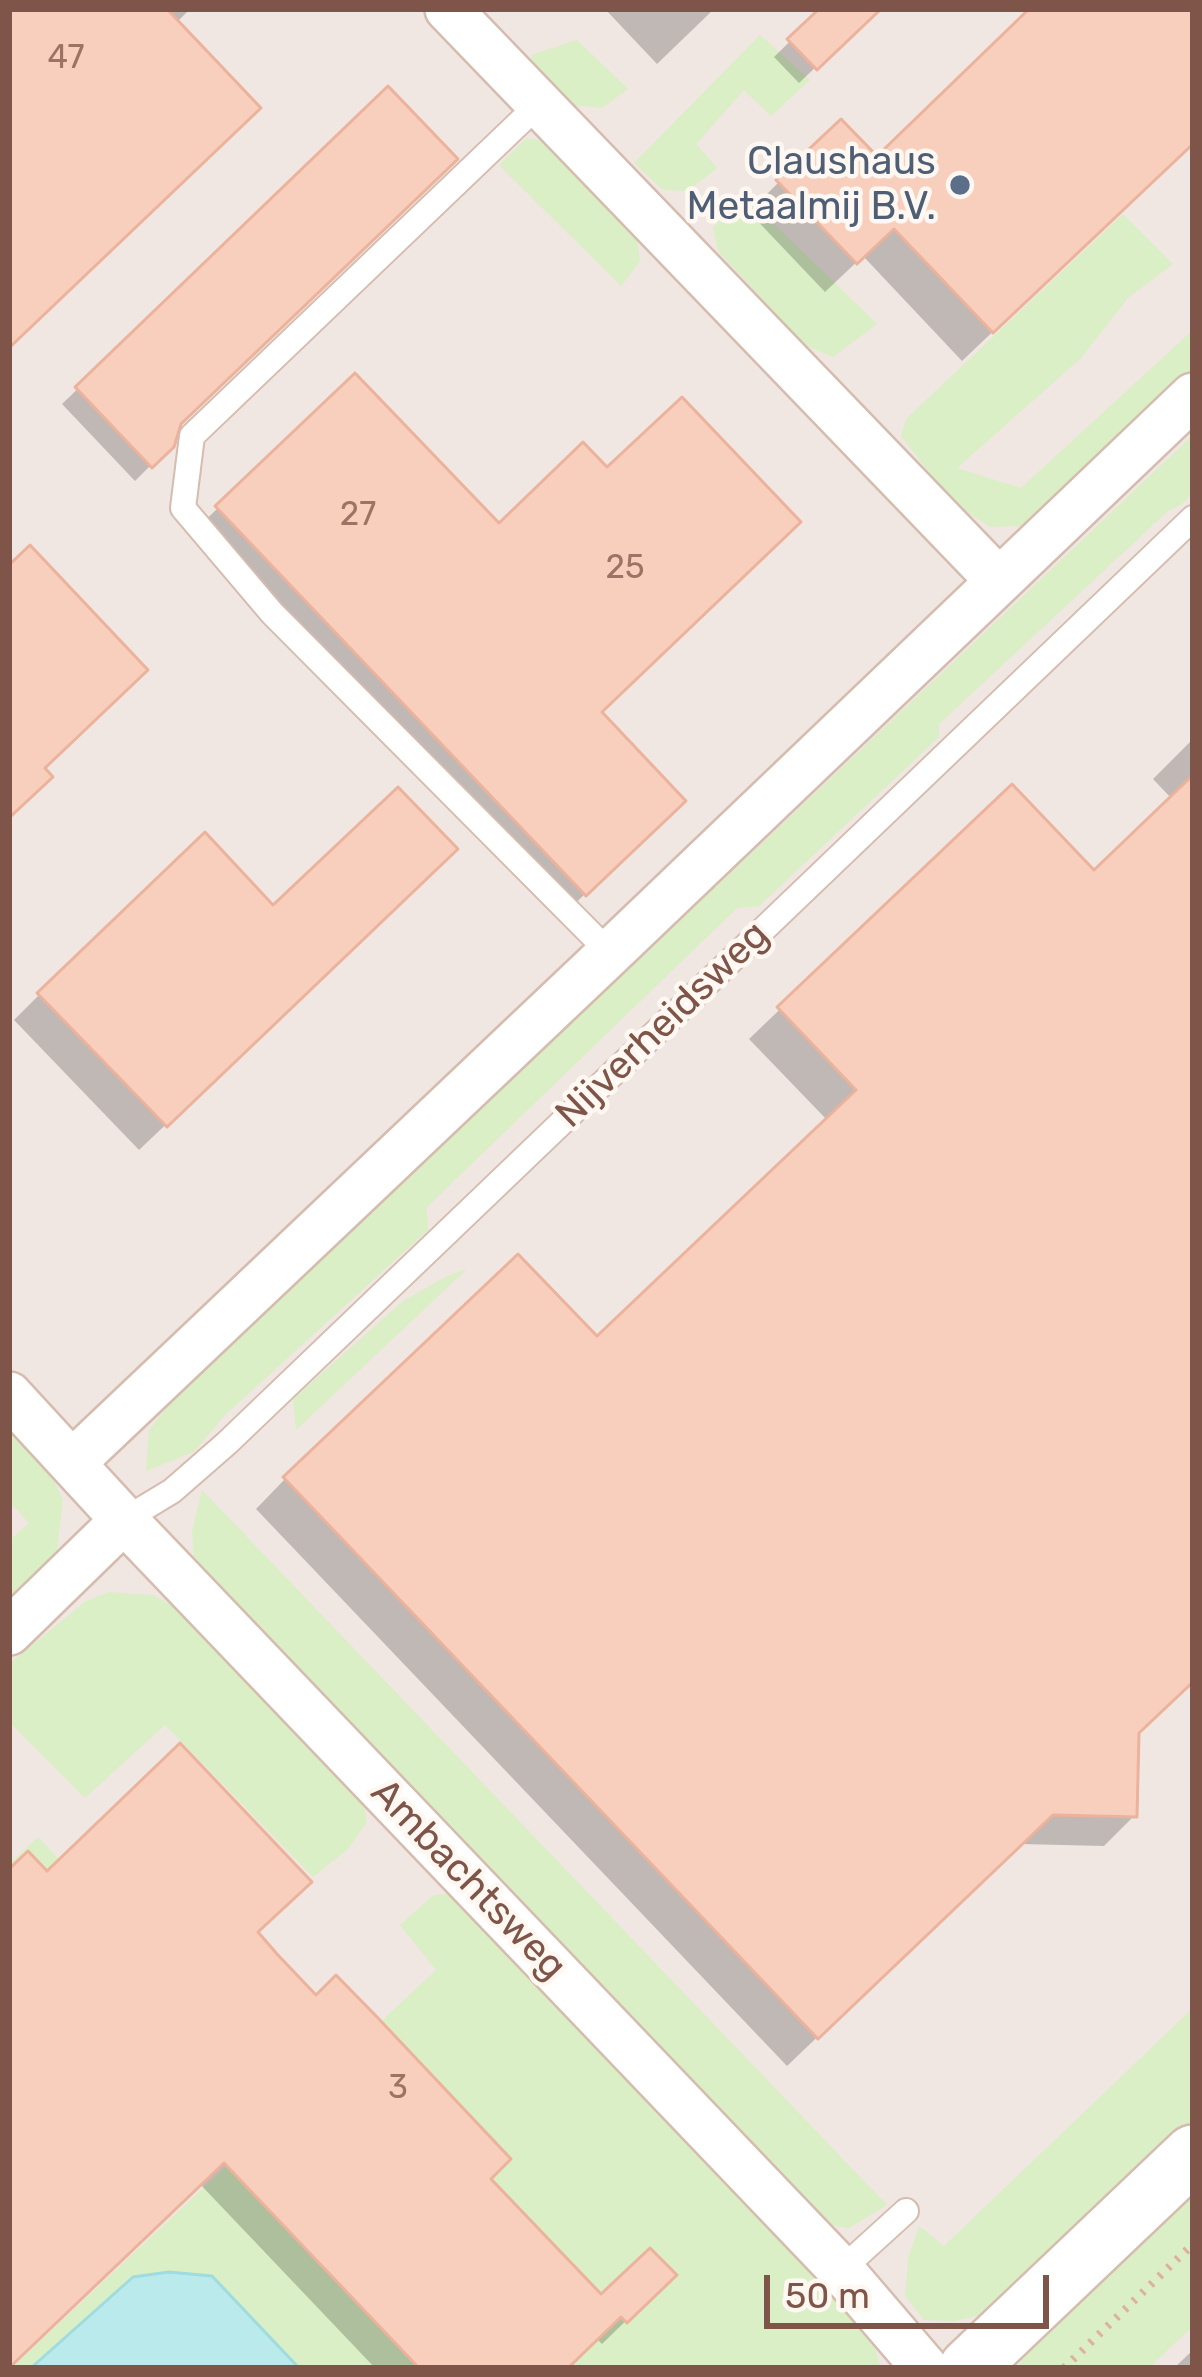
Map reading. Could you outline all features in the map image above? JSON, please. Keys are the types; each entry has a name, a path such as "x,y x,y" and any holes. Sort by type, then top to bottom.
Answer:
{"street":[{"path":"448,9 998,580"},
{"path":"73,1462 1193,396"},
{"name":"Ambachtsweg","path":"9,1395 841,2270 925,2368"},
{"path":"9,1632 124,1520"},
{"path":"968,2368 1193,2154"}],"lane":[{"path":"539,104 191,436 183,508 272,613 610,953"},
{"name":"Nijverheidsweg","path":"124,1520 172,1491 227,1443 1193,518"},
{"path":"841,2270 906,2211"}],"path":[{"path":"1064,2368 1193,2244"}],"shaded area":[{"path":"9,9 1193,9 1193,2368 9,2368"}],"green space":[{"path":"760,35 810,80 771,116 744,90 696,144 717,168 688,191 663,190 634,163"},
{"path":"577,40 628,89 602,108 574,105 534,66 531,55"},
{"path":"526,138 545,141 637,239 640,261 621,286 499,165"},
{"path":"745,196 877,324 833,357 804,345 718,251 713,227"},
{"path":"1123,214 1173,264 1128,298 1081,358 957,468 1021,488 1193,330 1193,373 1027,526 990,527 954,504 901,436 906,419"},
{"path":"1193,435 1193,493 1181,505 1168,511 939,724 939,737 759,906 737,908 427,1207 428,1230 224,1416 194,1452 146,1471 149,1430 168,1406"},
{"path":"467,1269 296,1430 293,1399 403,1301"},
{"path":"9,1433 46,1464 63,1500 57,1550 48,1568 9,1606 9,1541 29,1523 9,1501"},
{"path":"202,1490 887,2205 849,2228 826,2224 194,1557 192,1531"},
{"path":"109,1592 154,1595 181,1611 364,1804 367,1822 348,1849 313,1877 165,1725 85,1798 9,1722 9,1664 86,1601"},
{"path":"38,1837 77,1879 9,1944 9,1864"},
{"path":"454,1893 870,2332 881,2368 299,2368 212,2276 133,2277 31,2368 11,2368 436,1970 400,1925 434,1895"},
{"path":"1193,2008 1193,2128 1003,2311 954,2321 924,2320 905,2296 908,2259 919,2226 944,2246"},
{"path":"1193,2188 1193,2326 1149,2368 1019,2368 1025,2349"}],"water":[{"path":"169,2272 212,2276 299,2368 31,2368 133,2277"}],"building":[{"path":"9,9 167,9 261,108 9,348"},
{"path":"819,9 881,9 817,70 787,39"},
{"path":"1029,9 1193,9 1193,144 993,333 894,229 857,264 776,180 841,119 877,156"},
{"path":"388,86 458,159 181,424 174,447 152,468 75,387"},
{"path":"355,373 499,523 583,442 607,467 682,397 801,522 602,712 686,801 586,896 215,506"},
{"path":"30,545 148,670 45,768 53,777 9,818 9,565"},
{"path":"1193,775 1193,1682 1139,1733 1137,1817 1053,1815 818,2039 283,1477 518,1254 597,1336 856,1090 777,1007 1012,784 1094,870"},
{"path":"398,787 458,849 167,1127 37,993 205,832 273,905"},
{"path":"180,1743 312,1882 258,1932 277,1954 316,1995 336,1975 377,2017 511,2159 491,2179 601,2294 650,2248 677,2275 627,2323 621,2317 568,2368 419,2368 224,2163 9,2368 9,1869 28,1851 47,1871"}],"place":[{"name":"Claushaus Metaalmij B.V.","path":"960,185"}]}
